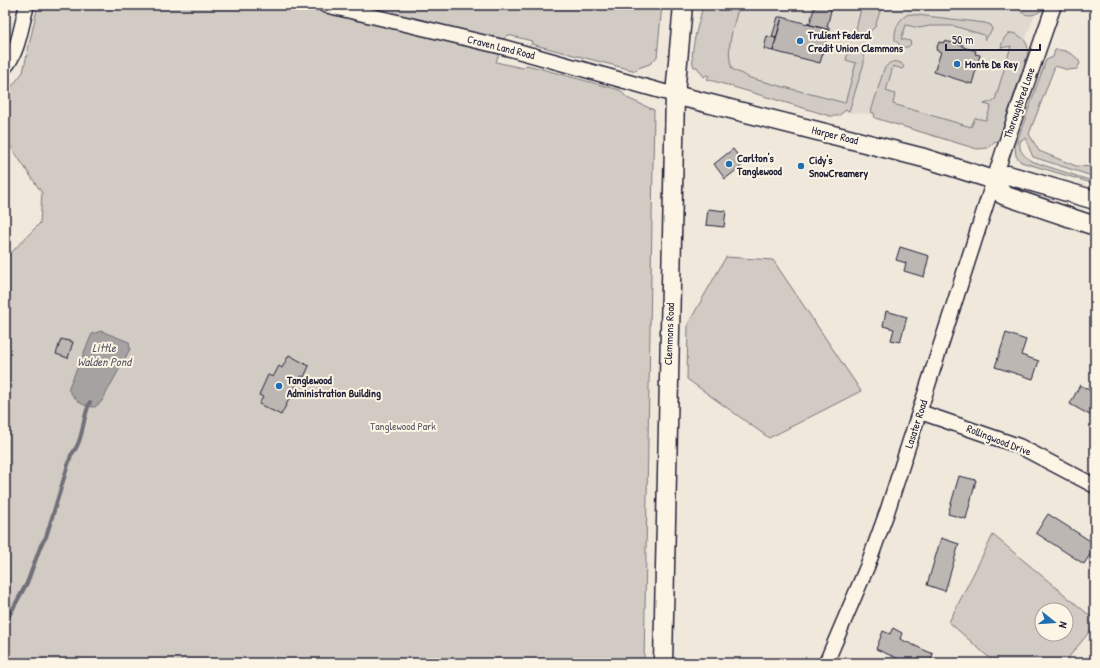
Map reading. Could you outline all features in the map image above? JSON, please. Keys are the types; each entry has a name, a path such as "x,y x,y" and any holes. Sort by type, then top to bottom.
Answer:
{"main road":[{"name":"Clemmons Road","path":"663,663 675,95 683,5"},
{"name":"Harper Road","path":"675,95 924,158 994,180 1008,175 1095,200"},
{"path":"994,180 1003,195 1095,226"}],"street":[{"path":"5,68 11,61 15,51 27,5"},
{"name":"Craven Land Road","path":"325,5 503,47 675,95"},
{"name":"Thoroughbred Lane","path":"994,180 1054,5"},
{"name":"Lasater Road","path":"826,663 867,567 920,412 994,180"},
{"name":"Rollingwood Drive","path":"920,412 1019,446 1095,486"}],"shaded area":[{"path":"713,5 1038,5 988,144 881,115 831,111 720,80"}],"green space":[{"name":"Tanglewood Park","path":"38,5 293,5 388,26 499,54 496,62 522,68 527,65 620,90 627,98 654,110 644,663 5,663 5,259 40,223 42,193 5,138 5,99 7,93 23,72"},
{"path":"344,5 662,5 657,57 650,64 638,68 636,71 531,44 532,41 508,35 504,39"},
{"path":"703,5 739,5 731,37 729,53 730,61 732,69 750,78 845,103 856,63 846,60 848,52 852,48 860,50 864,57 864,63 849,111 846,110 838,116 830,116 707,79 709,76 707,75 704,77 697,67 694,67 692,54"},
{"path":"862,5 882,5 875,27 867,34 859,33 856,29"},
{"path":"1019,5 1046,5 1038,13 1028,15 1021,12"},
{"path":"909,14 985,23 991,25 992,30 985,40 984,35 954,26 930,26 919,28 906,25 901,39 910,41 911,44 908,47 902,47 895,40 895,32 902,18"},
{"path":"1013,33 1021,37 1026,42 1028,52 998,143 995,141 988,148 977,149 875,118 874,113 871,112 884,69 889,63 896,62 901,63 904,67 902,69 893,66 886,91 895,94 893,104 971,127 975,118 986,120 991,106 984,104 995,100 1011,46 1001,48 1002,43 1008,34"},
{"path":"1055,50 1062,50 1069,53 1076,57 1080,63 1077,69 1068,70 1055,66 1029,134 1039,151 1076,166 1095,167 1095,177 1033,157 1025,138 1021,140 1020,149 1031,161 1095,182 1095,184 1021,162 1016,156 1015,147 1046,60 1053,57"},
{"path":"726,257 773,260 861,391 769,438 687,379 688,324"},
{"path":"993,535 1073,602 1034,602 1034,642 1074,642 1074,602 1095,620 1095,625 1064,663 995,663 949,622"}],"water":[{"name":"Little Walden Pond","path":"101,331 129,342 130,349 102,401 95,407 90,407 79,402 68,389 92,334"}],"building":[{"path":"815,5 832,6 827,27 829,27 829,30 807,24 808,22 810,23"},
{"path":"778,17 782,17 776,38 772,37"},
{"name":"Trulient Federal Credit Union Clemmons","path":"782,17 829,30 820,63 773,51"},
{"path":"767,36 776,38 773,51 764,49"},
{"name":"Monte De Rey","path":"944,41 963,45 963,47 976,51 975,54 980,55 972,84 934,72 941,52 936,50 939,42 943,43"},
{"name":"Carlton's Tanglewood","path":"733,149 744,164 725,179 714,164"},
{"path":"708,209 726,211 724,227 706,225"},
{"path":"900,247 929,256 924,277 904,271 906,263 896,260"},
{"path":"886,311 907,317 900,342 891,340 894,329 883,326"},
{"path":"1006,333 1026,340 1021,355 1039,361 1033,379 995,367"},
{"path":"61,339 73,342 68,358 56,354"},
{"name":"Tanglewood Administration Building","path":"289,355 309,366 304,377 301,376 281,415 259,404 263,397 259,395 268,375 273,377 279,366 282,368"},
{"path":"1080,385 1093,392 1095,389 1095,418 1070,404"},
{"path":"959,476 976,480 966,519 948,514"},
{"path":"1048,514 1095,544 1095,547 1084,564 1036,533"},
{"path":"941,538 959,544 945,591 927,585"},
{"path":"893,628 902,633 900,639 933,654 930,663 908,663 876,649 883,631 890,634"}],"waterway":[{"path":"5,623 27,583 41,545 46,537 71,455 81,436 85,415 90,402"}],"place":[{"name":"Trulient Federal Credit Union Clemmons","path":"800,41"},
{"name":"Monte De Rey","path":"957,64"},
{"name":"Carlton's Tanglewood","path":"729,164"},
{"name":"Cidy's SnowCreamery","path":"801,166"},
{"name":"Tanglewood Administration Building","path":"279,386"}]}
